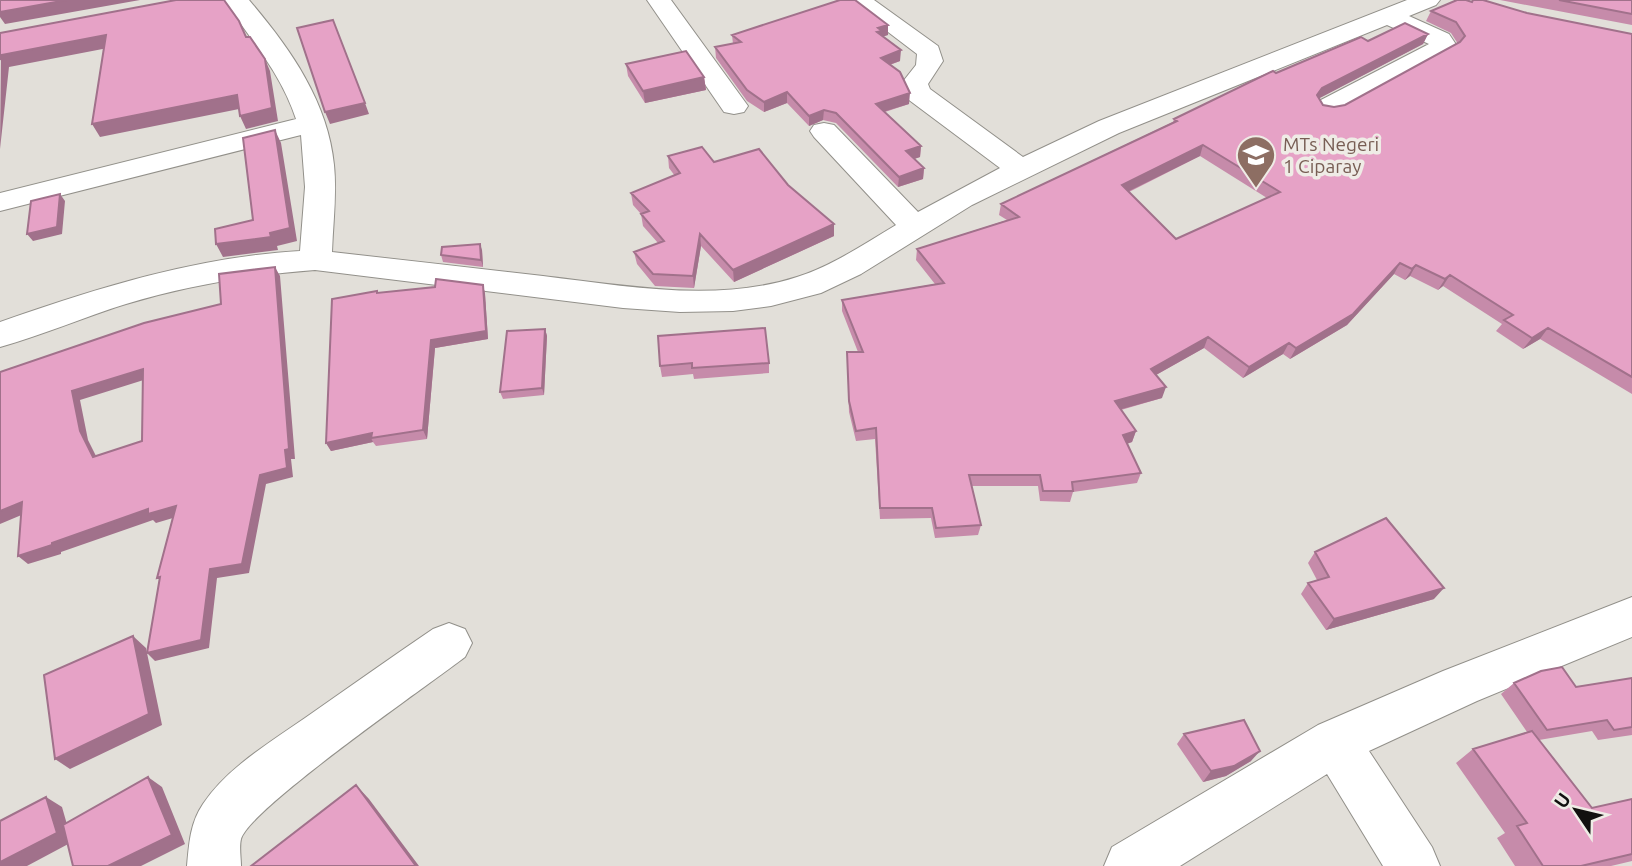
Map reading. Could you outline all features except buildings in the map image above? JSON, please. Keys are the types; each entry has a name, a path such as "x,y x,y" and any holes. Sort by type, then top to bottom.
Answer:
{"street":[{"path":"236,0 279,56 302,97 311,124 319,159 320,191 314,260"},
{"path":"659,0 734,106"},
{"path":"858,0 929,51 932,58 914,84 919,94 1020,169"},
{"path":"0,335 100,301 180,278 242,265 314,260 623,297 680,301 733,300 771,295 809,285 849,267 1020,169 1108,127 1428,0"},
{"path":"1329,107 1444,46 1440,39 1388,16"},
{"path":"0,202 311,124"},
{"path":"824,131 915,227"},
{"path":"1131,866 1335,742 1460,686 1632,617"},
{"path":"214,866 215,837 219,825 236,802 279,765 449,643"},
{"path":"1335,742 1413,866"}],"place":[{"name":"MTs Negeri 1 Ciparay","path":"1256,189"}]}
